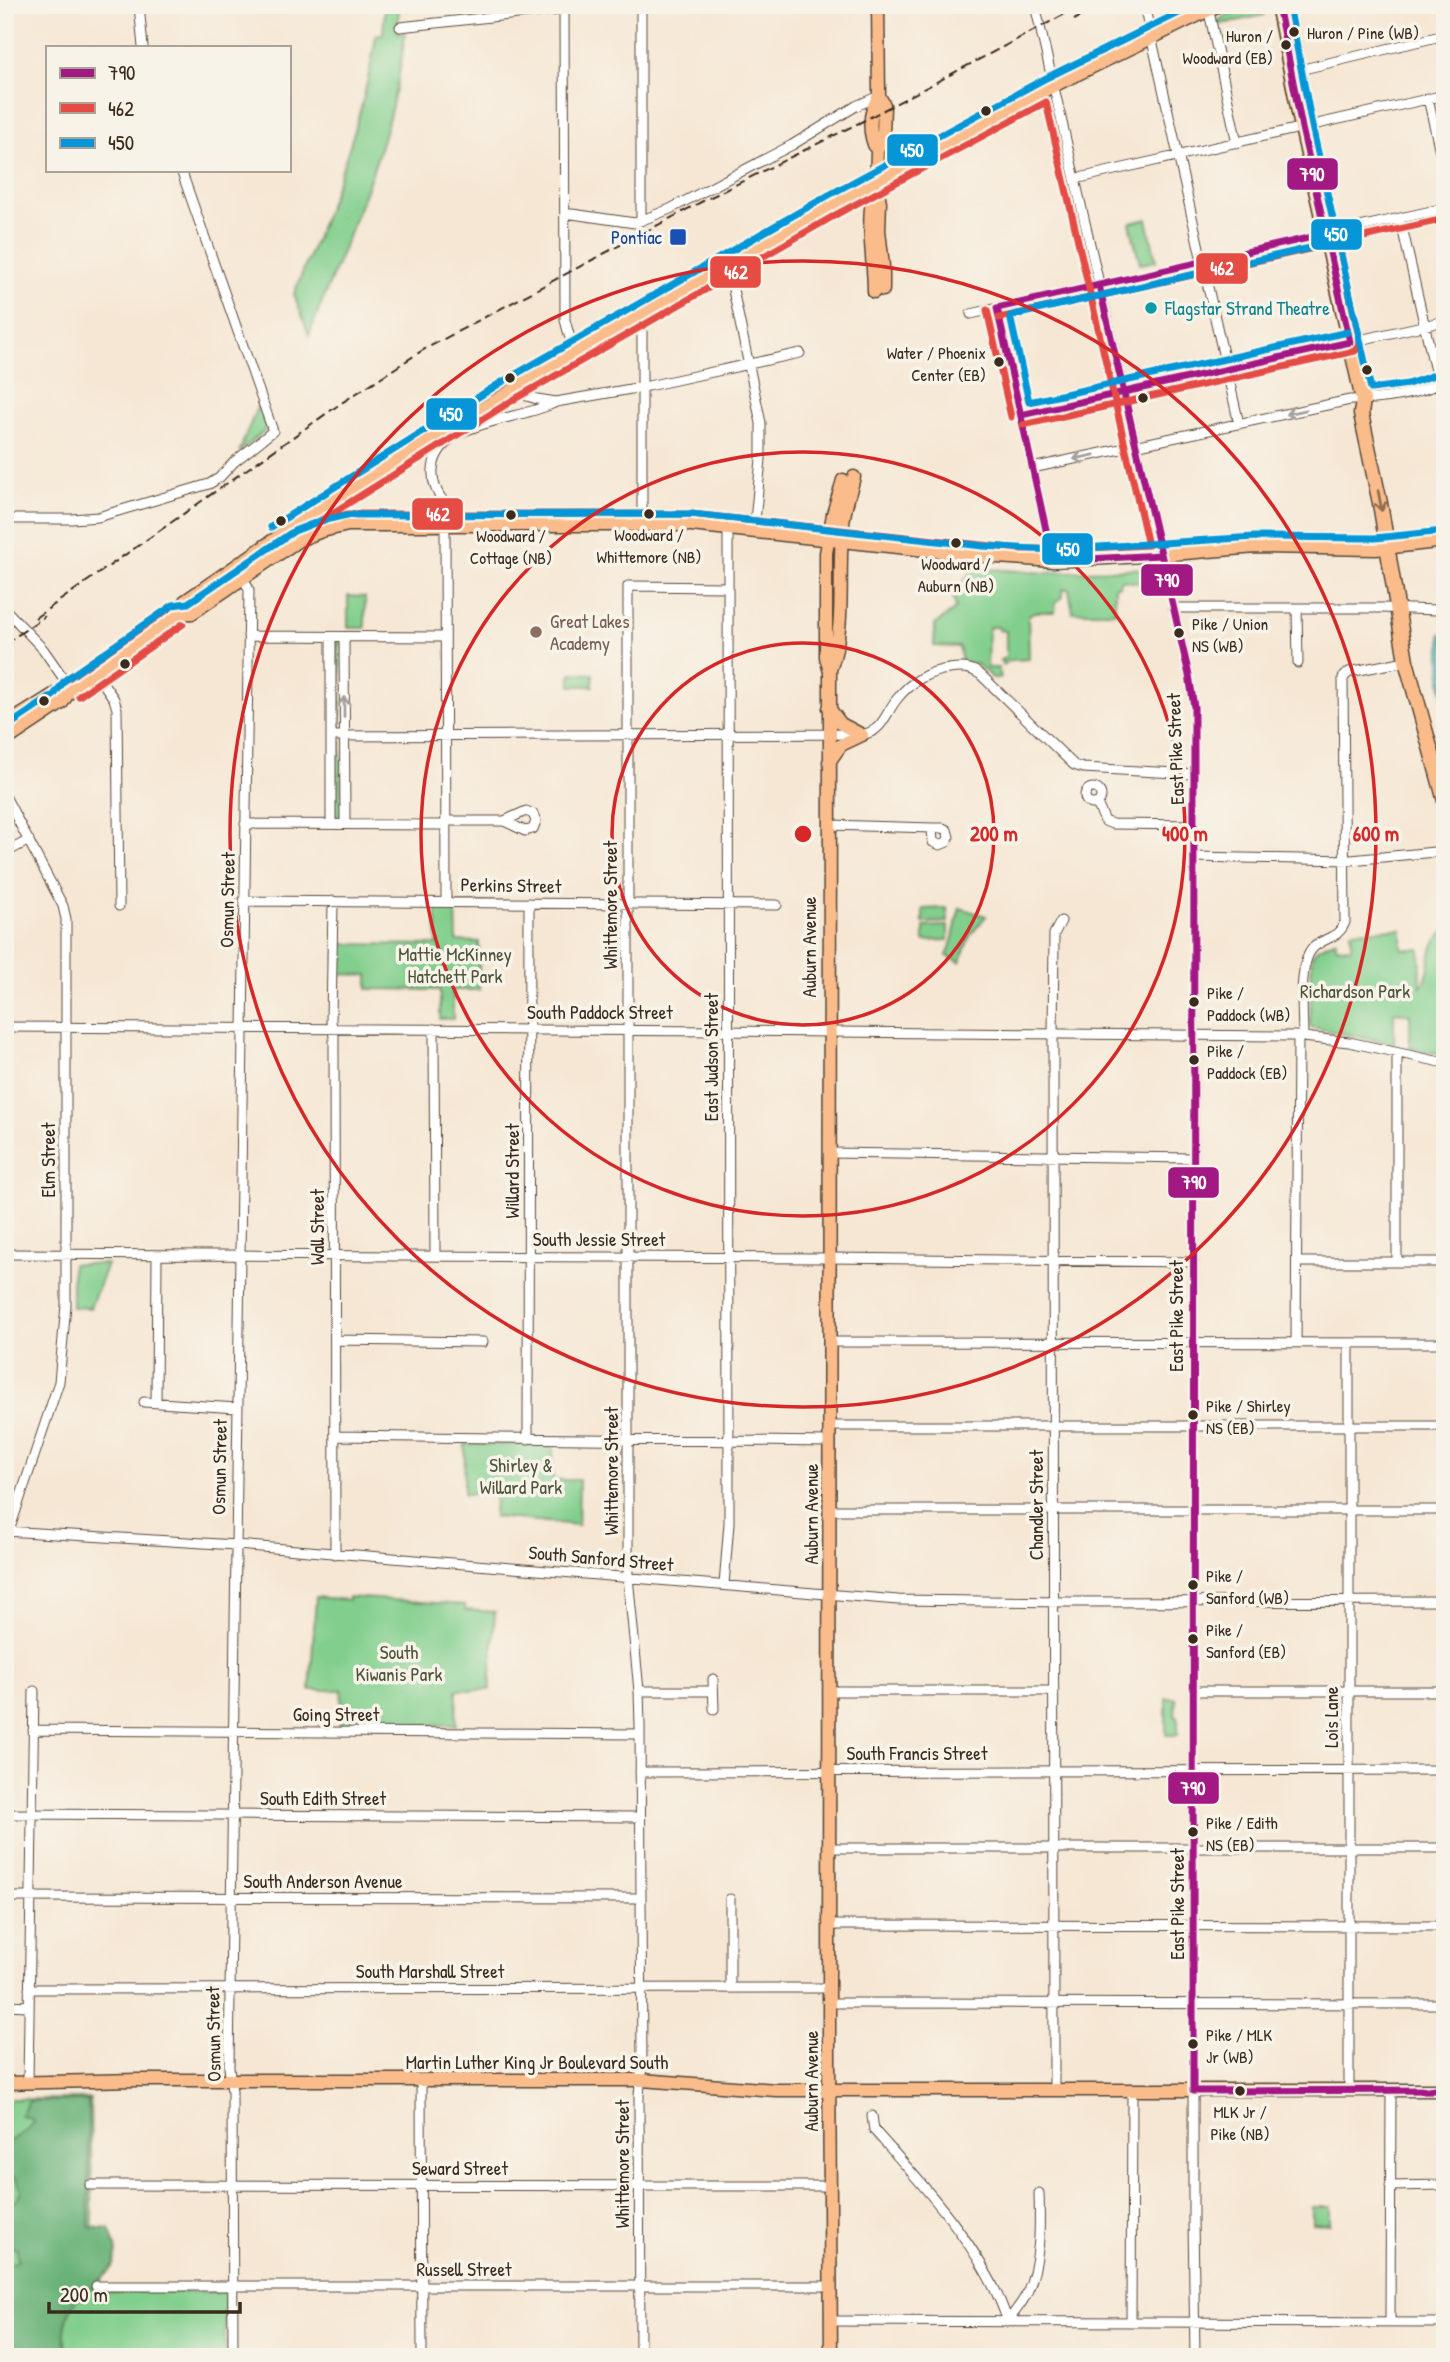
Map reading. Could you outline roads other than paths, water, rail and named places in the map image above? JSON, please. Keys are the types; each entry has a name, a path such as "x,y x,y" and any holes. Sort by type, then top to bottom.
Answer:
{"highway":[{"path":"1278,5 1302,128 1363,400 1361,414 1380,503 1406,661 1445,801"}],"main road":[{"path":"878,5 879,96 884,105 883,136 877,151 870,234 878,291"},
{"path":"5,725 56,693 71,689 96,673 179,614 185,601 332,499 508,391 834,204 1053,86 1211,7"},
{"path":"348,525 339,515 338,507 391,463"},
{"name":"Auburn Avenue","path":"830,671 835,658 841,598 843,523 849,479 828,539 826,564 826,657 830,671 831,2357"},
{"path":"179,614 192,613 299,540 348,525 642,524 728,528 982,556 1053,561 1256,547 1387,548 1445,541"},
{"path":"826,564 836,569 841,598"},
{"path":"5,741 62,703 71,689"},
{"path":"829,708 841,724 862,735"},
{"path":"829,763 841,745 862,735"},
{"name":"Martin Luther King Jr Boulevard South","path":"5,2084 136,2080 641,2080 742,2089 829,2091 1445,2090"}],"street":[{"path":"139,5 143,46"},
{"path":"641,5 641,220"},
{"name":"East Pike Street","path":"1035,5 1192,692 1195,2357"},
{"path":"1144,5 1238,424"},
{"path":"400,27 564,7 565,320 574,353"},
{"path":"1211,7 1237,143"},
{"path":"1291,72 1445,35"},
{"path":"1075,179 1445,95"},
{"path":"565,213 627,223 641,220 670,209 792,145 856,106 879,96"},
{"path":"1428,98 1445,174"},
{"path":"5,519 89,518 213,482 273,431 182,172"},
{"path":"971,314 1445,208"},
{"path":"1400,218 1424,325 1445,394"},
{"path":"728,266 759,408 762,440 754,531"},
{"path":"997,308 1053,561"},
{"path":"642,314 642,524"},
{"path":"1021,415 1445,321"},
{"path":"472,524 446,506 438,496 433,473 439,452 450,440 475,425 544,408 556,402 642,387 800,353"},
{"path":"1032,468 1350,400 1378,400 1429,389 1441,382"},
{"path":"508,391 556,402"},
{"path":"445,524 446,901"},
{"name":"East Judson Street","path":"724,1585 729,1523 728,528"},
{"name":"Osmun Street","path":"233,2357 229,2067 249,590 244,579"},
{"name":"Whittemore Street","path":"640,2357 640,1734 639,1691 628,1577 628,586 728,587"},
{"path":"1173,608 1445,608"},
{"path":"1297,608 1298,663"},
{"path":"5,609 43,649 71,689"},
{"path":"248,636 445,638"},
{"path":"331,637 331,824"},
{"path":"344,637 345,824"},
{"path":"1296,1343 1300,1036 1306,961 1315,946 1336,935 1345,918 1343,678 1349,672 1406,661"},
{"path":"331,736 862,735 872,733 880,727 899,696 918,680 939,671 967,668 981,675 1074,765 1083,768 1194,774"},
{"path":"96,673 114,699 117,709 119,906"},
{"name":"Elm Street","path":"5,796 65,912 66,1027 66,1305 60,1378 7,1531"},
{"path":"1097,804 1105,821 1112,824 1194,825"},
{"path":"245,824 504,821"},
{"path":"829,825 932,828"},
{"path":"5,853 29,840"},
{"path":"1194,857 1345,860 1445,851"},
{"name":"Perkins Street","path":"244,901 777,905"},
{"name":"Wall Street","path":"332,901 335,1554"},
{"name":"Willard Street","path":"528,1439 529,903"},
{"name":"Chandler Street","path":"1054,2091 1054,934 1061,921"},
{"name":"South Paddock Street","path":"5,1027 1300,1036 1342,1041 1445,1063"},
{"path":"434,1029 435,1256"},
{"path":"1397,1053 1397,1262"},
{"path":"829,1153 1194,1158"},
{"name":"South Jessie Street","path":"5,1254 1194,1262"},
{"path":"156,1255 156,1402"},
{"path":"1297,1262 1445,1262"},
{"path":"335,1340 483,1342"},
{"path":"830,1342 1445,1343"},
{"name":"Lois Lane","path":"1349,1343 1349,2091"},
{"path":"144,1402 237,1408"},
{"path":"830,1426 1445,1426"},
{"path":"335,1436 830,1442"},
{"path":"830,1510 1445,1510"},
{"name":"South Sanford Street","path":"7,1531 236,1545 911,1600 1445,1601"},
{"path":"713,1679 713,1709"},
{"path":"27,2083 34,1691"},
{"path":"639,1691 713,1691"},
{"path":"830,1691 1054,1691"},
{"path":"1194,1691 1445,1691"},
{"name":"Going Street","path":"33,1730 640,1734"},
{"name":"South Francis Street","path":"640,1772 1445,1770"},
{"name":"South Edith Street","path":"5,1814 640,1817"},
{"path":"830,1848 1445,1848"},
{"name":"South Anderson Avenue","path":"5,1897 642,1898"},
{"path":"730,1899 730,1988"},
{"path":"830,1925 1445,1926"},
{"name":"South Marshall Street","path":"29,1989 831,1988"},
{"path":"830,2003 1445,2004"},
{"path":"5,2005 29,2006"},
{"path":"421,2080 422,2357"},
{"path":"1131,2322 1132,2091"},
{"path":"1390,2322 1391,2091"},
{"path":"872,2116 874,2130 930,2192 959,2231 991,2285 1008,2322"},
{"name":"Seward Street","path":"90,2185 831,2186"},
{"path":"1390,2186 1445,2185"},
{"path":"1008,2322 1026,2295 1035,2266 1039,2236 1039,2193"},
{"name":"Russell Street","path":"96,2286 831,2286"},
{"path":"831,2321 1445,2323"}],"water":[{"path":"1441,634 1445,634 1445,708 1441,681"}],"railway":[{"path":"35,618 340,404 423,350 703,201 861,122 1082,5"},
{"path":"1074,20 1102,5"},
{"path":"5,644 45,616"}],"place":[{"name":"Huron / Pine (WB)","path":"1294,32"},
{"name":"Huron / Woodward (EB)","path":"1286,45"},
{"name":"Pontiac","path":"678,237"},
{"name":"Flagstar Strand Theatre","path":"1151,308"},
{"name":"Water / Phoenix Center (EB)","path":"999,362"},
{"name":"Woodward / Whittemore (NB)","path":"649,514"},
{"name":"Woodward / Cottage (NB)","path":"511,515"},
{"name":"Woodward / Auburn (NB)","path":"956,543"},
{"name":"Great Lakes Academy","path":"536,632"},
{"name":"Pike / Union NS (WB)","path":"1179,633"},
{"name":"Pike / Paddock (WB)","path":"1194,1002"},
{"name":"Pike / Paddock (EB)","path":"1194,1060"},
{"name":"Pike / Shirley NS (EB)","path":"1193,1415"},
{"name":"Pike / Sanford (WB)","path":"1193,1585"},
{"name":"Pike / Sanford (EB)","path":"1193,1639"},
{"name":"Pike / Edith NS (EB)","path":"1193,1832"},
{"name":"Pike / MLK Jr (WB)","path":"1193,2044"},
{"name":"MLK Jr / Pike (NB)","path":"1240,2091"}],"park label":[{"name":"Mattie McKinney Hatchett Park","path":"455,965"},
{"name":"Richardson Park","path":"1355,991"},
{"name":"Shirley & Willard Park","path":"521,1476"},
{"name":"South Kiwanis Park","path":"399,1663"}]}
